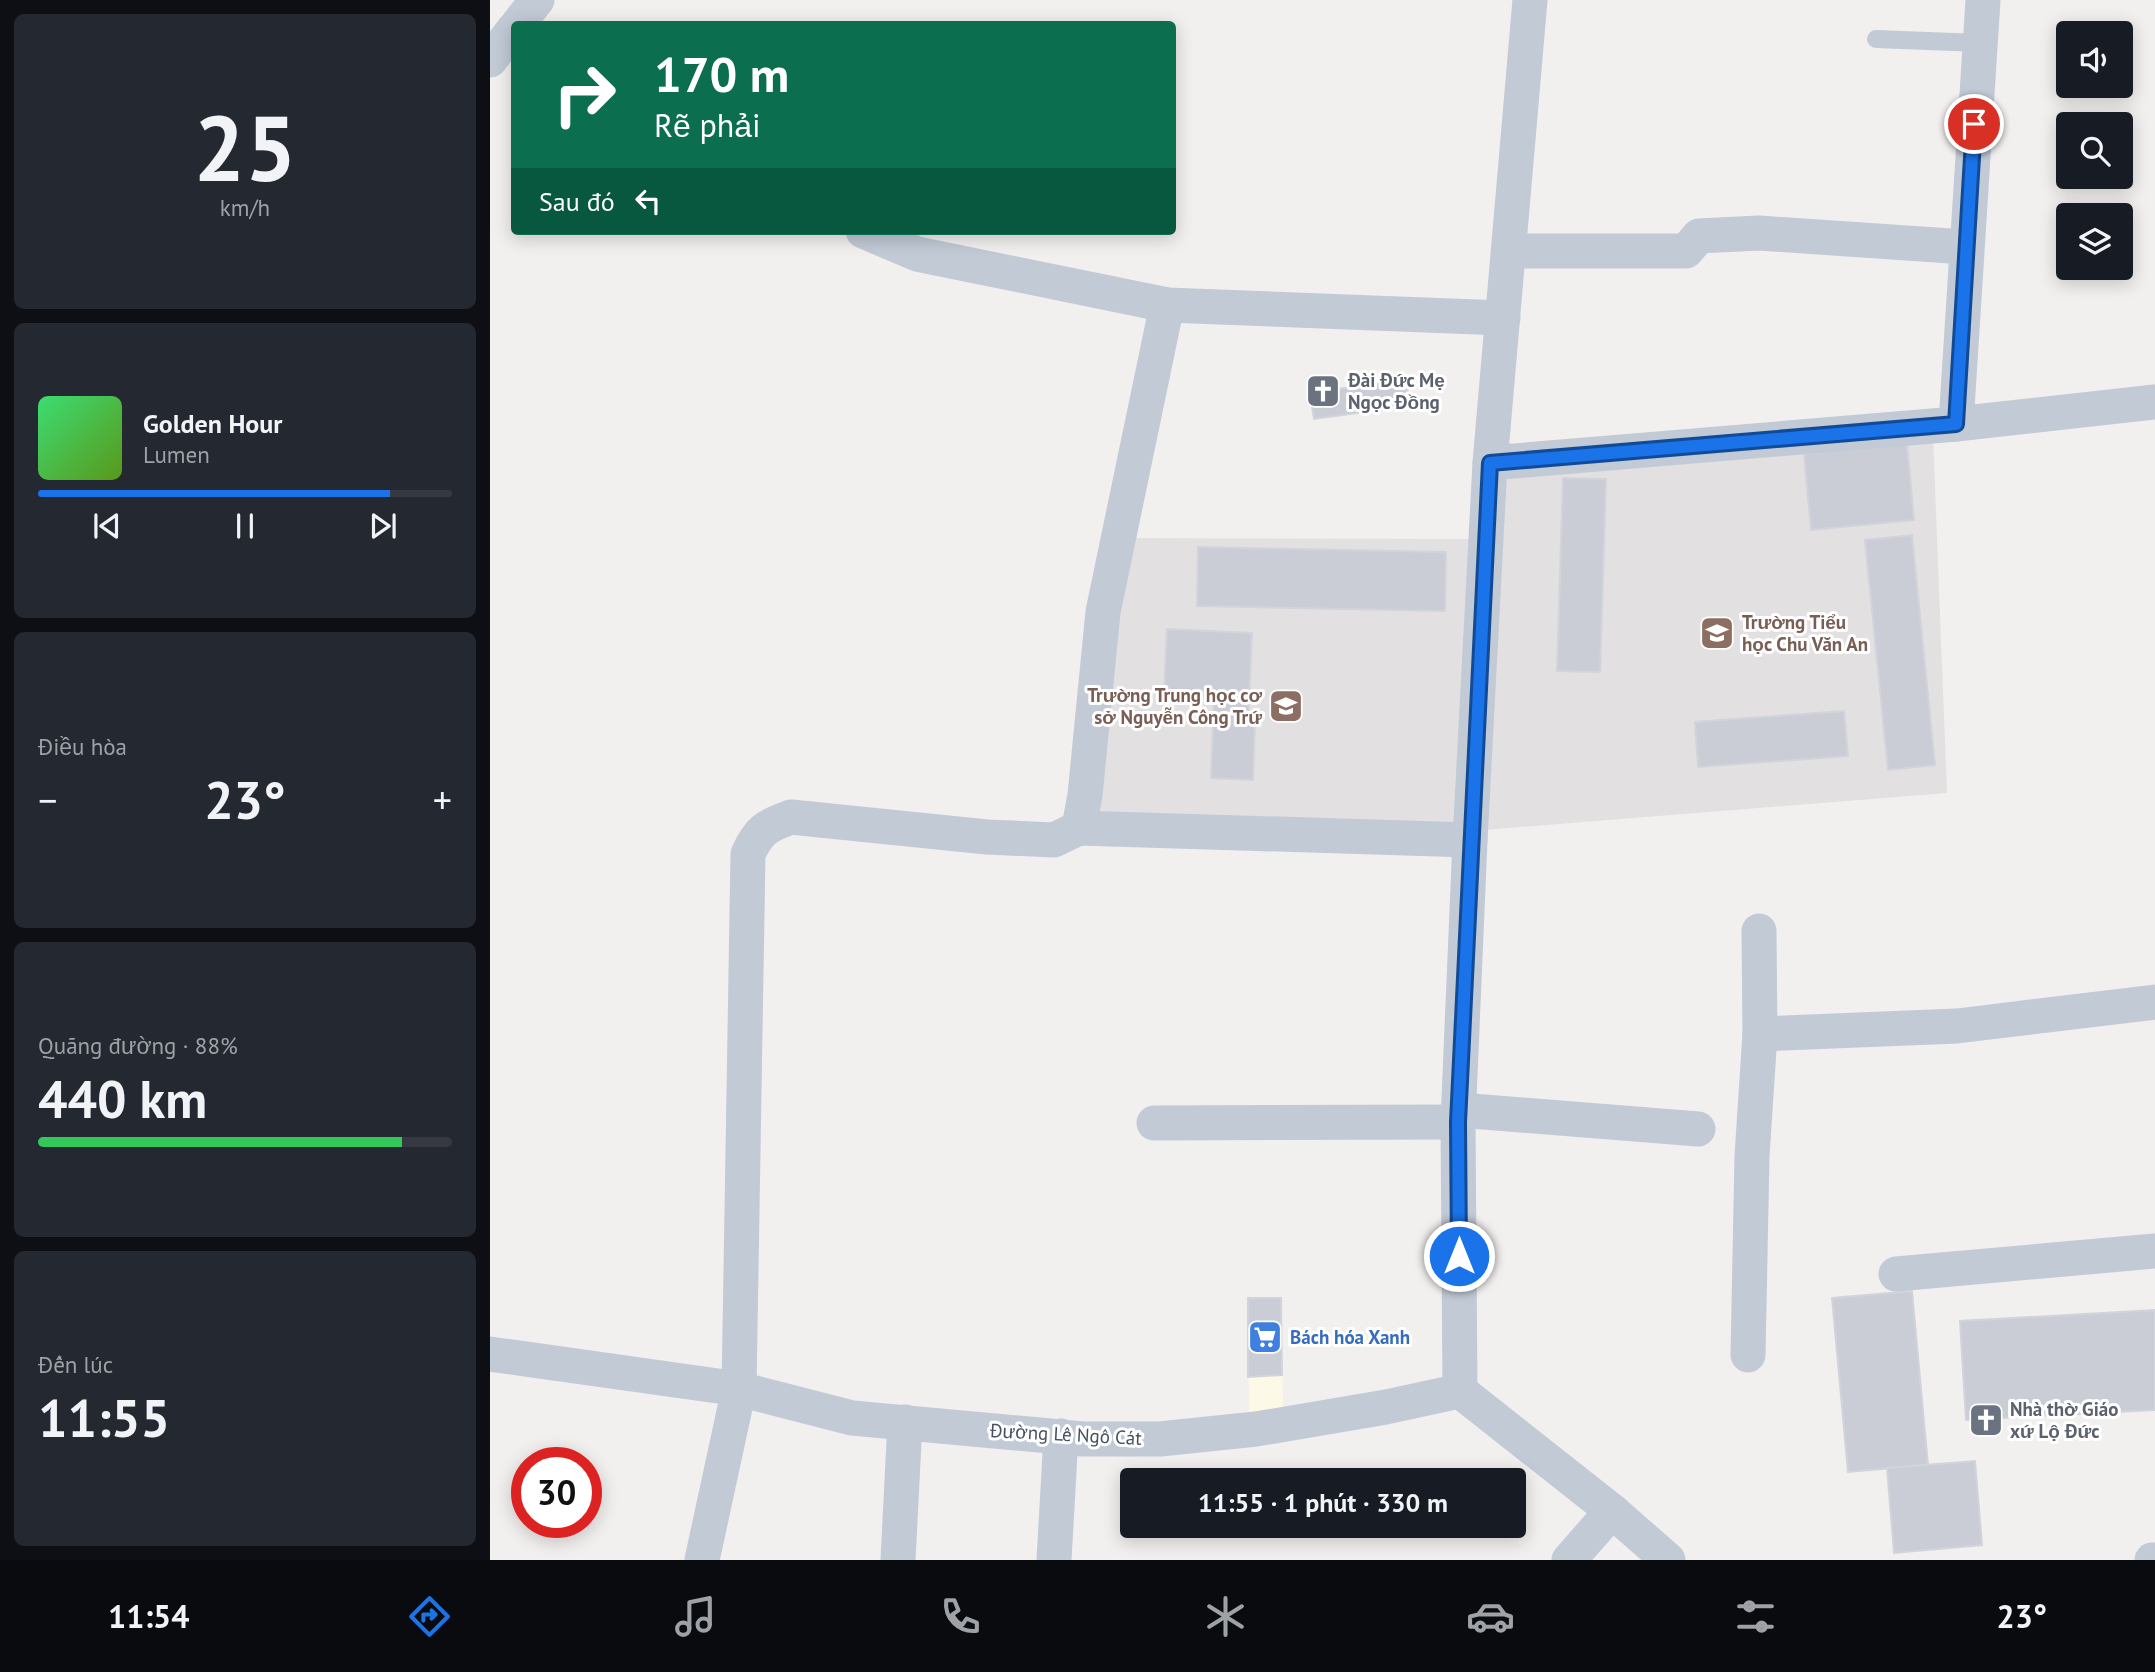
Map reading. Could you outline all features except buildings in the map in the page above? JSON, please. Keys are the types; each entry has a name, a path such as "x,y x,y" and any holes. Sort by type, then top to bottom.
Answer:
{"street":[{"path":"1530,0 1490,463 1470,840 1459,1116 1460,1391 1612,1511 1668,1560"},
{"path":"1956,424 1983,0"},
{"path":"490,60 511,36"},
{"path":"1509,251 1686,251 1696,239 1705,235 1759,233 1966,247"},
{"path":"872,235 917,254 1167,305 1503,318"},
{"path":"1079,828 1086,796 1103,612 1167,305"},
{"path":"1490,463 1956,424 2155,402"},
{"path":"702,1560 739,1388 748,854 756,837 768,825 791,817 987,837 1054,839 1079,828 1470,840"},
{"path":"1748,1355 1752,1156 1760,1034 1759,931"},
{"path":"1760,1034 1957,1026 2155,1002"},
{"path":"1154,1122 1459,1116 1698,1129"},
{"path":"1896,1274 2155,1251"},
{"name":"Đường Lê Ngô Cát","path":"490,1354 739,1388 852,1418 1060,1436 1160,1439 1256,1429 1460,1391"},
{"path":"898,1560 905,1422"},
{"path":"1054,1560 1060,1436"},
{"path":"1569,1560 1612,1511"}],"lane":[{"path":"1876,39 1980,43"}],"shaded area":[{"name":"Trường Tiểu học Chu Văn An","path":"1933,436 1947,793 1483,830 1501,473"},
{"name":"Trường Trung học cơ sở Nguyễn Công Trứ","path":"1130,538 1476,539 1461,828 1092,815"},
{"name":"Bách hóa Xanh","path":"1248,1298 1281,1298 1283,1413 1249,1419"}],"place":[{"name":"Đài Đức Mẹ Ngọc Đồng","path":"1323,391"},
{"name":"Trường Tiểu học Chu Văn An","path":"1717,633"},
{"name":"Trường Trung học cơ sở Nguyễn Công Trứ","path":"1286,706"},
{"name":"Bách hóa Xanh","path":"1265,1337"},
{"name":"Nhà thờ Giáo xứ Lộ Đức","path":"1986,1420"}],"route":[{"path":"1459,1256 1458,1122 1490,463 1956,424 1974,124"}]}
